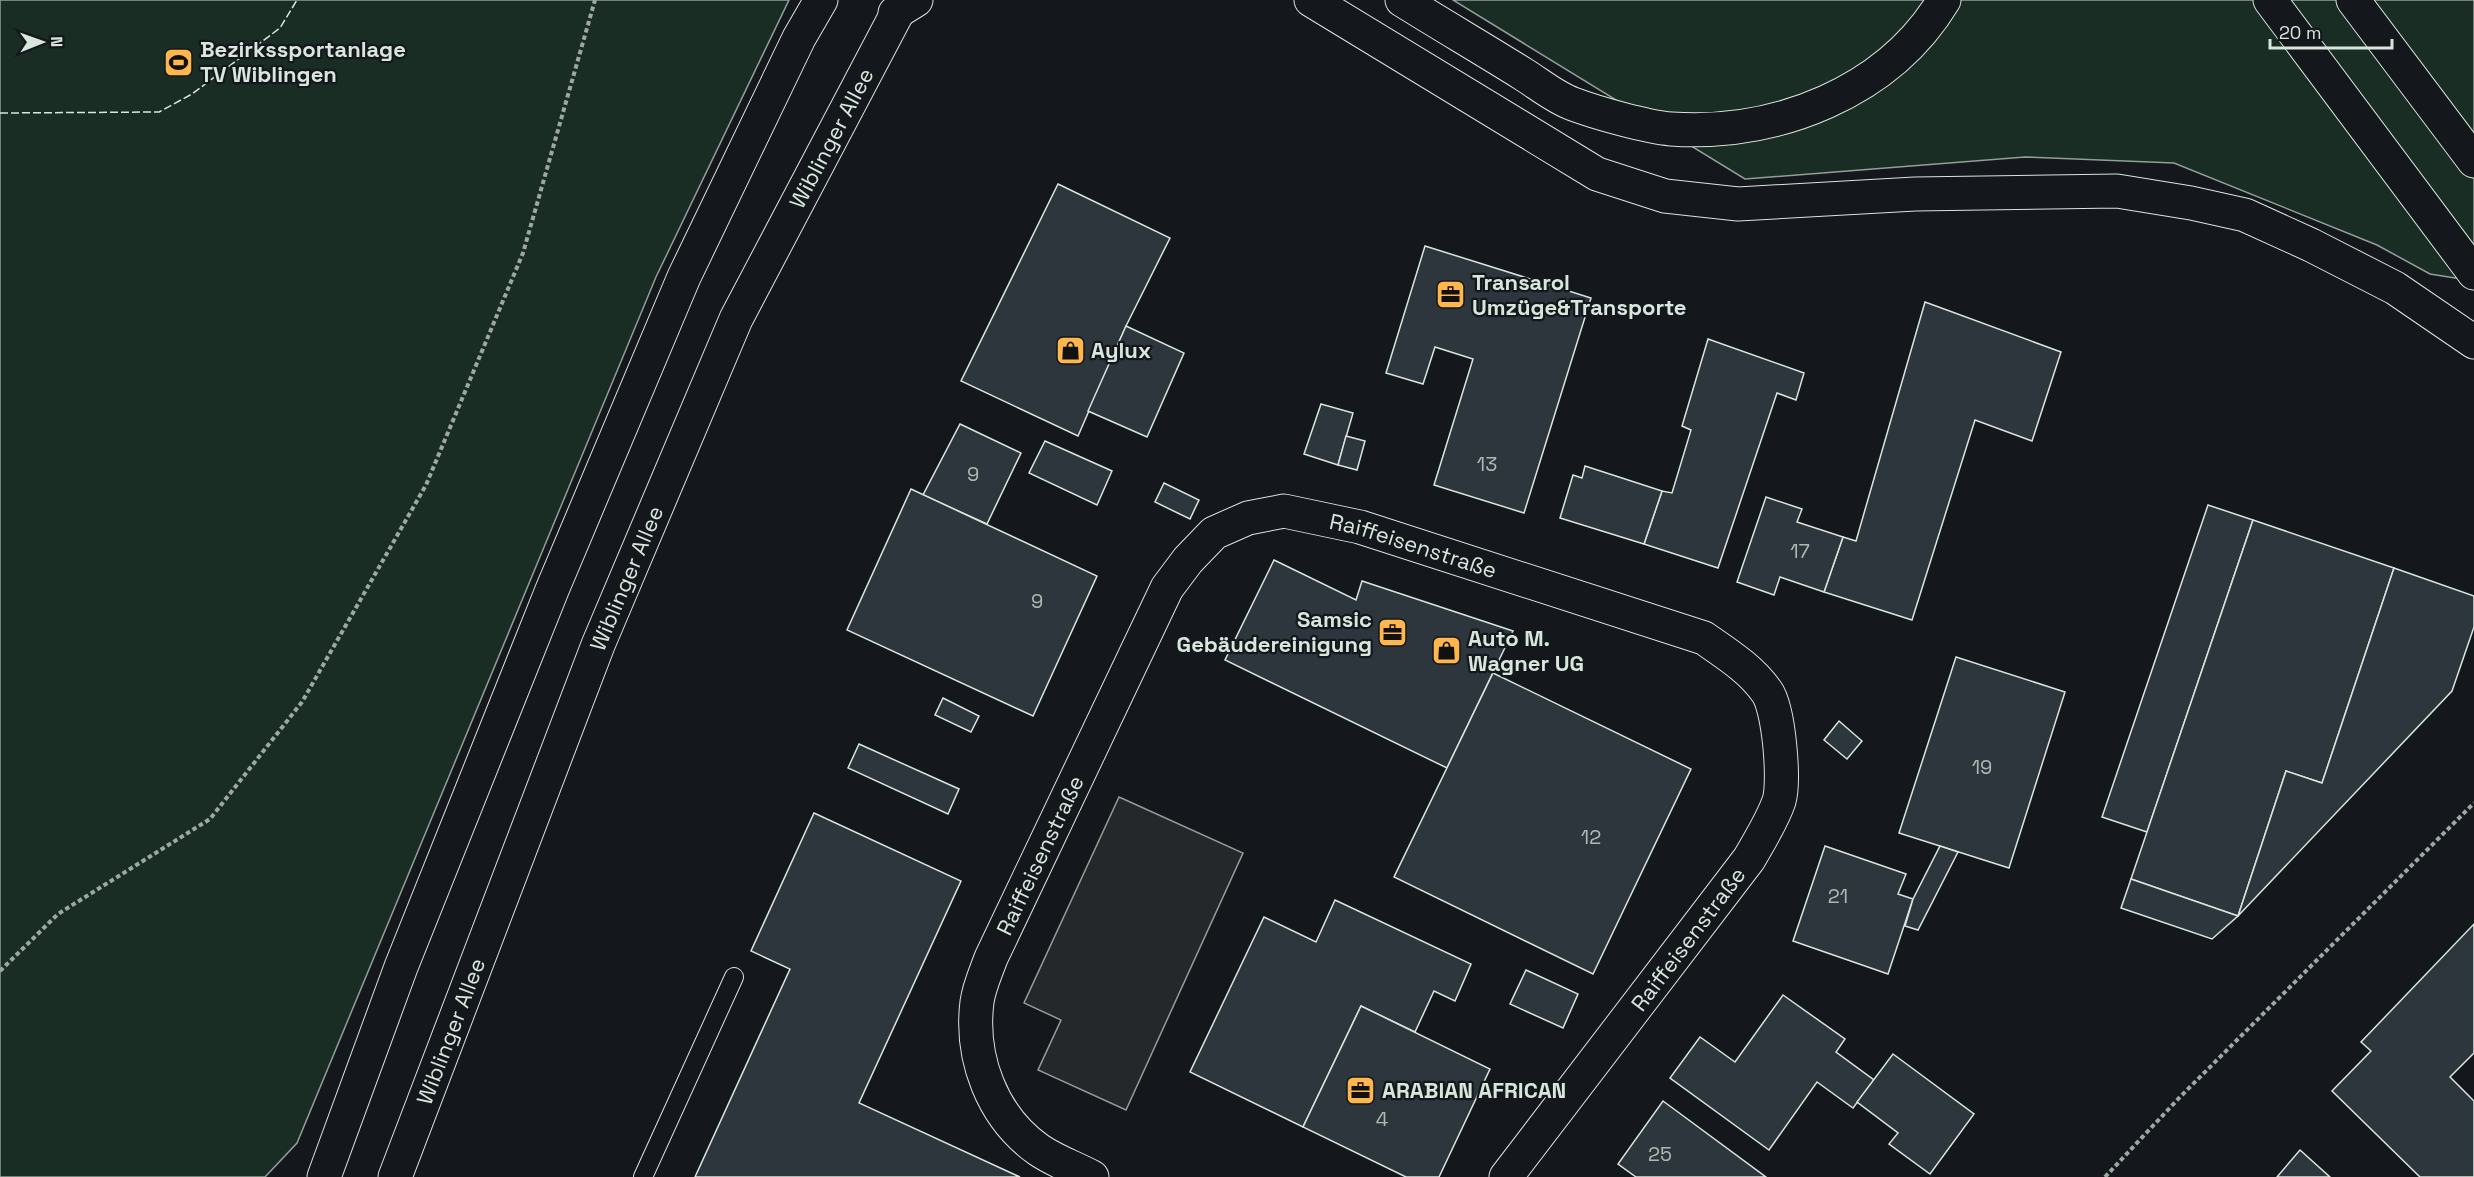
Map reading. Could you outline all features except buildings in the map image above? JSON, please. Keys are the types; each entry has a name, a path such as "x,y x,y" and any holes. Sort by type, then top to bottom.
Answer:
{"main road":[{"path":"324,1177 401,967 548,601 684,277 799,38 821,0"},
{"path":"1311,0 1597,174 1665,196 1738,204 1915,194 2117,191 2191,203 2245,214 2311,245 2395,288 2474,342"},
{"path":"1402,0 1572,104 1668,129 1709,129 1757,124 1807,111 1855,88 1890,64 1929,25 1944,0"},
{"path":"2270,0 2474,273"},
{"path":"2353,0 2474,161"},
{"name":"Wiblinger Allee","path":"394,1177 598,645 727,341 905,4"},
{"name":"Raiffeisenstraße","path":"1092,1177 1040,1151 1013,1129 982,1073 975,1041 977,1000 991,958 1167,588 1188,560 1214,533 1248,518 1284,511 1360,527 1704,638 1744,666 1768,694 1777,726 1781,761 1780,799 1766,830 1749,859 1506,1177"},
{"path":"312,1177 336,1142"}],"lane":[{"path":"643,1177 734,977"}],"path":[{"path":"0,971 58,914 210,819 302,702 426,485 523,253 595,0"},
{"path":"2105,1177 2180,1098 2474,803"}],"green space":[{"path":"0,0 789,0 656,277 297,1143 265,1177 0,1177"},
{"path":"1453,0 2474,0 2474,281 2430,274 2377,245 2174,163 2025,157 1745,179"}],"shaded area":[{"path":"1119,797 1243,853 1126,1110 1038,1070 1061,1020 1024,1003"}],"fence":[{"path":"0,113 159,112 192,94 280,28 297,0"}],"place":[{"name":"Bezirkssportanlage TV Wiblingen","path":"179,62"},
{"name":"Transarol Umzüge&Transporte","path":"1451,295"},
{"name":"Aylux","path":"1070,350"},
{"name":"Samsic Gebäudereinigung","path":"1393,632"},
{"name":"Auto M. Wagner UG","path":"1447,651"},
{"name":"ARABIAN AFRICAN","path":"1361,1090"}]}
